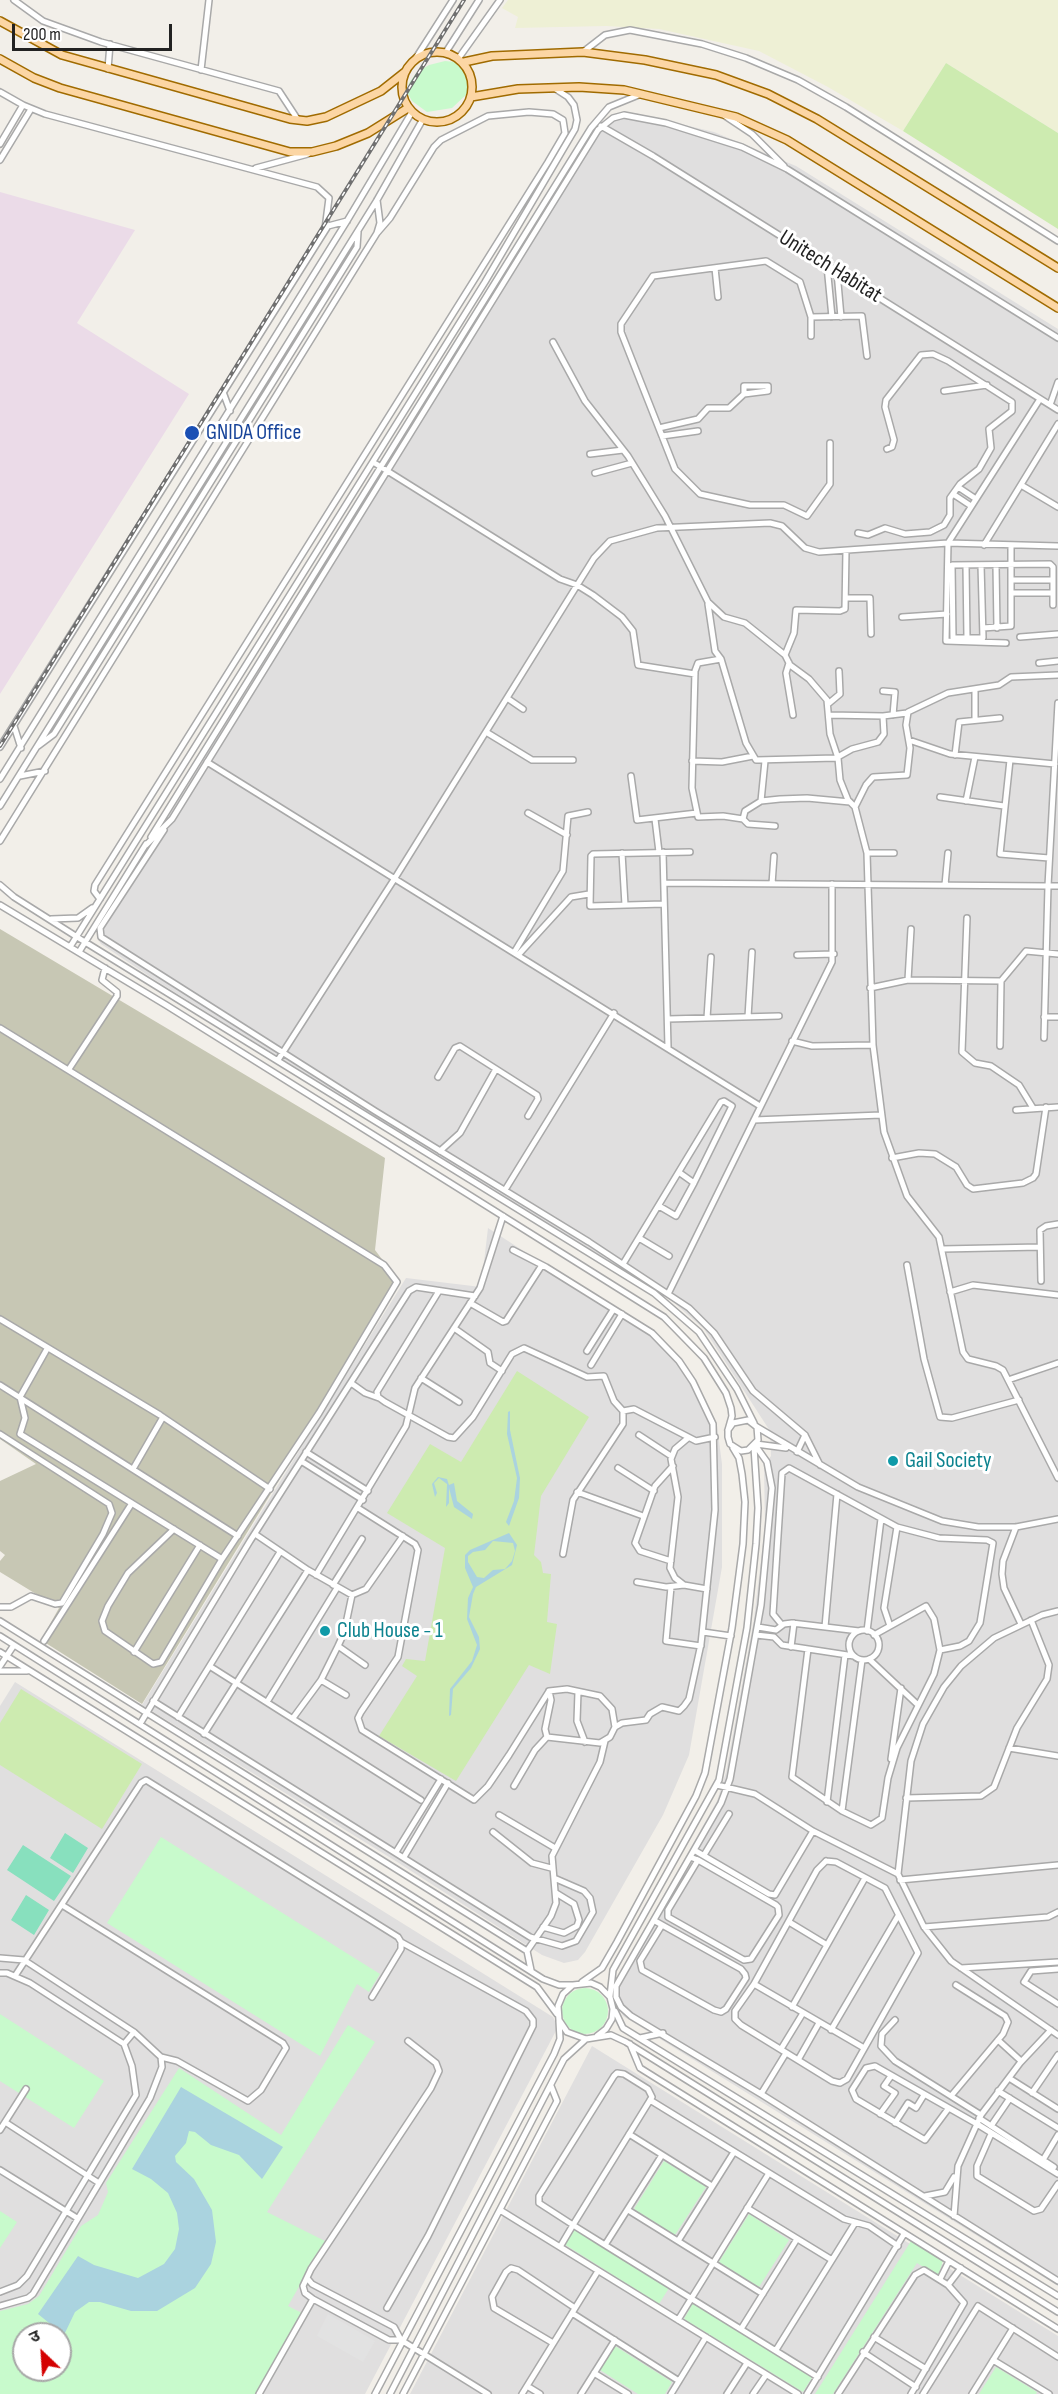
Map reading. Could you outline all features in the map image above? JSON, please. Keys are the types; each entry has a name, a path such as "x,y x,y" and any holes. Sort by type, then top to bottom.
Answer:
{"main road":[{"path":"0,21 62,55 298,120 326,117 355,105 381,91 405,72 414,61 427,53 446,52 461,61 472,78 471,97 466,107 448,120 437,122 423,119 410,110 402,88 405,72"},
{"path":"461,61 492,56 583,52 645,60 716,75 768,94 816,119 1058,268"},
{"path":"0,59 34,78 60,88 290,152 312,152 336,146 368,133 410,110"},
{"path":"471,97 518,89 624,90 719,112 787,140 1058,308"}],"street":[{"path":"14,0 44,21 110,44 279,91 298,120"},
{"path":"201,70 209,0"},
{"path":"414,61 453,0"},
{"path":"446,52 479,0"},
{"path":"461,61 500,0"},
{"path":"583,52 605,35 630,30 702,44 746,58 804,83 846,107 1058,241"},
{"path":"108,69 110,44"},
{"path":"70,947 502,252 577,120 574,105 554,88"},
{"path":"0,92 31,109 251,168 322,190 329,202 324,232"},
{"path":"79,952 596,123 608,108 620,101 643,94"},
{"path":"0,144 23,105"},
{"path":"608,108 613,118"},
{"path":"0,160 31,109"},
{"path":"0,776 21,748 347,221 410,110"},
{"path":"0,841 377,233 390,218 437,143 483,117 530,112 559,116 565,124 565,134 553,161 495,248 95,885 94,891 99,901"},
{"path":"719,112 752,134 787,169"},
{"path":"820,1465 805,1435 753,1391 714,1333 699,1316 623,1264 107,942 99,934 100,928 172,819 602,126 613,118 624,115 719,138 787,169 1058,338"},
{"path":"0,806 358,231 423,119"},
{"name":"Unitech Habitat","path":"596,123 653,156 1058,410"},
{"path":"251,168 289,161 312,152"},
{"path":"563,175 583,158"},
{"path":"377,200 380,223 377,233"},
{"path":"0,747 324,232 330,224 347,221"},
{"path":"37,747 54,734 357,247 358,231"},
{"path":"495,248 502,252"},
{"path":"811,336 811,317 800,282 770,263 653,276 620,327 675,469 700,494 750,505 784,505 807,516 830,484 830,443"},
{"path":"827,266 832,317"},
{"path":"715,268 718,297"},
{"path":"837,272 841,317"},
{"path":"811,317 862,316 867,356"},
{"path":"553,342 585,401 632,463 670,527 708,602 715,651 721,659 738,722 753,756"},
{"path":"858,533 868,535 885,528 905,534 937,530 948,521 950,498 958,486 979,469 991,448 989,429 1014,407 1009,398 933,354 921,355 886,400 885,407 894,440 892,447 887,448"},
{"path":"1050,405 1058,382"},
{"path":"944,391 987,385"},
{"path":"223,392 230,411"},
{"path":"659,428 699,419 708,408 729,408 744,394"},
{"path":"1006,643 947,642 948,543 1040,399"},
{"path":"984,545 1058,424"},
{"path":"663,436 698,431"},
{"path":"590,454 623,450"},
{"path":"373,462 560,579 577,585 625,621 634,635 638,665 695,674"},
{"path":"595,473 632,463"},
{"path":"1021,485 1058,507"},
{"path":"958,486 976,499"},
{"path":"953,494 971,506"},
{"path":"278,1060 395,878 594,558 610,541 623,536 670,527 770,523 782,526 811,552 948,543 1058,546"},
{"path":"983,628 1011,626 1011,546"},
{"path":"785,655 794,633 794,611 840,611 845,609 846,551"},
{"path":"981,565 982,639 953,637 951,566 966,565 1050,564 1053,567 1053,605"},
{"path":"966,565 967,638"},
{"path":"996,565 997,628"},
{"path":"1011,580 1053,580"},
{"path":"1011,594 1053,593"},
{"path":"846,598 870,598 871,634"},
{"path":"708,602 724,617 745,623 785,655 789,663 809,679 828,704 830,734 838,758 841,783 852,804 867,853 873,1045 881,1115 892,1158 907,1196 916,1211 933,1226 939,1237 963,1352 968,1359 1003,1370 1058,1478"},
{"path":"902,617 947,614"},
{"path":"1020,637 1058,634"},
{"path":"721,659 698,663 695,674 692,791 697,813 699,817 723,816 743,819 748,824 775,826"},
{"path":"1039,663 1058,661"},
{"path":"789,663 786,673 793,716"},
{"path":"828,704 840,694 839,671"},
{"path":"829,715 883,716 907,713 948,693 999,685 1015,677 1058,675"},
{"path":"975,689 975,720"},
{"path":"884,691 895,692 893,715"},
{"path":"507,698 523,709"},
{"path":"1044,1038 1045,953 1058,703"},
{"path":"852,804 873,777 907,776 909,740 907,713"},
{"path":"692,760 722,762 753,756 765,761 838,758 854,748 878,742 884,734 883,716"},
{"path":"955,755 959,722 1000,718"},
{"path":"14,726 21,748"},
{"path":"486,732 532,760 573,760"},
{"path":"909,740 955,755 1054,764"},
{"path":"966,801 975,757"},
{"path":"1010,760 1000,854 1049,858"},
{"path":"761,801 765,761"},
{"path":"207,762 614,1013 760,1106"},
{"path":"19,776 45,771"},
{"path":"631,776 635,819 655,819 697,813"},
{"path":"940,797 1004,807"},
{"path":"743,819 745,811 761,801 807,798 852,804"},
{"path":"517,953 563,872 568,816 588,812"},
{"path":"528,813 567,835"},
{"path":"146,845 172,819"},
{"path":"655,819 664,883 668,1047"},
{"path":"664,904 590,906 591,855 690,852"},
{"path":"622,853 625,905"},
{"path":"867,853 894,853"},
{"path":"945,885 948,853"},
{"path":"772,884 774,856"},
{"path":"664,883 1058,886"},
{"path":"668,1294 834,954 832,884"},
{"path":"0,885 49,919 654,1293 673,1307 704,1340 736,1389 756,1426 759,1433 755,1445 758,1508 747,1628 717,1785 610,1980 612,2019 606,2029 597,2036"},
{"path":"517,953 571,897 589,894"},
{"path":"49,919 78,918 99,901"},
{"path":"0,905 642,1303 687,1338 717,1377 726,1393 731,1408 728,1430 730,1444 739,1458 745,1502 743,1544 731,1636 705,1773 696,1796 602,1968 580,1983 573,1985 559,1985 531,1970 1,1639"},
{"path":"967,918 962,1052 975,1063 992,1066 1019,1085 1033,1108"},
{"path":"908,981 911,929"},
{"path":"101,951 107,942"},
{"path":"1000,1046 1001,981 1025,951 1058,954"},
{"path":"748,1017 752,952"},
{"path":"797,955 834,954"},
{"path":"707,1018 711,957"},
{"path":"69,1069 117,996 117,992 102,980 105,968"},
{"path":"870,988 908,981 1001,981"},
{"path":"187,1005 193,996"},
{"path":"505,1190 614,1013"},
{"path":"668,1019 779,1016"},
{"path":"1044,1017 1058,1017"},
{"path":"0,1028 384,1265 397,1282 380,1314 270,1490 222,1558 161,1662 153,1664 105,1631 102,1621 108,1606 128,1574 174,1529"},
{"path":"792,1041 812,1046 873,1045"},
{"path":"438,1077 458,1046 537,1095 538,1099 528,1116"},
{"path":"440,1151 460,1133 496,1069"},
{"path":"623,1264 721,1102 732,1106 676,1216"},
{"path":"892,1158 919,1153 935,1154 956,1167 967,1185 973,1188 1023,1183 1034,1178 1036,1174 1046,1107"},
{"path":"1016,1110 1058,1107"},
{"path":"754,1120 881,1115"},
{"path":"680,1173 694,1183"},
{"path":"659,1206 684,1220"},
{"path":"316,1575 406,1426 415,1388 483,1281 503,1216"},
{"path":"1041,1281 1041,1228 1058,1224"},
{"path":"639,1238 669,1256"},
{"path":"942,1249 1040,1247"},
{"path":"513,1250 542,1265 652,1333 679,1361 709,1413 715,1437 716,1510 703,1632 689,1699 682,1709 662,1707 650,1714 646,1720 622,1723 615,1727 605,1741 600,1762 555,1848 551,1868 556,1893 553,1910 527,1951 531,1970"},
{"path":"907,1264 924,1359 940,1417 951,1419 1018,1400"},
{"path":"470,1303 503,1322 506,1321 542,1265"},
{"path":"950,1292 973,1285 1058,1295"},
{"path":"140,1724 255,1534 409,1291 416,1287 475,1296"},
{"path":"379,1398 377,1392 439,1291"},
{"path":"587,1351 613,1310"},
{"path":"591,1365 622,1314"},
{"path":"0,1319 163,1417 270,1490"},
{"path":"454,1328 488,1352 490,1363 502,1371"},
{"path":"704,1340 714,1333"},
{"path":"47,1349 20,1397 25,1418 19,1432 22,1437 222,1558"},
{"path":"351,1383 408,1416 454,1438 473,1418 518,1350 532,1349 587,1377 604,1376 614,1401 625,1417 623,1424 577,1492 570,1509 563,1554"},
{"path":"1008,1380 1058,1363"},
{"path":"421,1378 459,1402"},
{"path":"0,1385 238,1536"},
{"path":"623,1411 634,1409 688,1438 704,1441 715,1437"},
{"path":"133,1469 163,1417"},
{"path":"728,1430 740,1420 756,1426 867,1492 942,1521 978,1527 1016,1527 1058,1519"},
{"path":"0,1434 109,1504 112,1513 103,1534 62,1603 55,1604 31,1596 11,1606 0,1607"},
{"path":"797,1452 805,1435"},
{"path":"639,1436 671,1456 678,1497 671,1561 675,1578 684,1585"},
{"path":"671,1456 688,1438"},
{"path":"730,1444 741,1451 755,1445 791,1448"},
{"path":"755,1445 767,1462 771,1488 758,1627 727,1787 655,1921 616,1986 616,1997 621,2007 632,2016 663,2033 1058,2280"},
{"path":"306,1452 368,1491"},
{"path":"301,1461 363,1500"},
{"path":"671,1561 640,1551 637,1548 636,1534 662,1476 673,1466"},
{"path":"618,1468 654,1491"},
{"path":"782,1625 773,1614 782,1473 785,1468 795,1470 897,1527 939,1538 987,1540 993,1543 980,1623 969,1641 960,1646 940,1650"},
{"path":"339,1485 344,1476"},
{"path":"577,1492 643,1516"},
{"path":"825,1627 837,1494"},
{"path":"45,1641 132,1503"},
{"path":"358,1508 416,1544 418,1550 398,1657 361,1712 359,1725 474,1800 488,1786 549,1691 554,1688 600,1696 608,1703 615,1727"},
{"path":"867,1631 881,1519"},
{"path":"890,1626 884,1608 897,1527"},
{"path":"1016,1527 1003,1561 1002,1574 1004,1588 1021,1624"},
{"path":"255,1534 335,1587 352,1595 366,1589 403,1536"},
{"path":"267,1702 362,1539"},
{"path":"134,1652 200,1545"},
{"path":"178,1717 280,1552"},
{"path":"875,1567 890,1569"},
{"path":"204,1734 308,1570"},
{"path":"636,1582 707,1589"},
{"path":"671,1587 666,1641 701,1646"},
{"path":"293,1718 321,1680 338,1646 344,1633 352,1595"},
{"path":"874,1635 923,1606 928,1607 940,1650 934,1674 897,1748 888,1778"},
{"path":"1058,1611 1021,1624 993,1638 944,1686 923,1724 911,1761 899,1877 924,1927 951,1961 1058,2035"},
{"path":"906,1798 968,1797 988,1793 998,1779 1009,1748 1048,1672 1048,1665 1031,1620"},
{"path":"0,1621 527,1951"},
{"path":"756,1635 774,1637 779,1644 791,1647 854,1656 862,1660 869,1659 878,1649 874,1635 867,1631 794,1623 782,1625 776,1630 758,1627"},
{"path":"791,1647 794,1623"},
{"path":"854,1656 849,1649 849,1641 859,1631"},
{"path":"703,1632 731,1636"},
{"path":"14,1645 0,1669 19,1669 35,1673"},
{"path":"338,1646 365,1665"},
{"path":"808,1649 792,1773 795,1780 827,1802 867,1824 879,1822 901,1688"},
{"path":"0,1652 537,1986 567,2032 586,2039"},
{"path":"827,1802 845,1655"},
{"path":"869,1659 918,1705"},
{"path":"842,1811 862,1660"},
{"path":"211,1667 421,1800"},
{"path":"321,1680 346,1695"},
{"path":"547,1737 545,1729 551,1700 549,1691"},
{"path":"578,1692 576,1721 585,1742"},
{"path":"153,1701 535,1939 549,1944 570,1945 576,1941 594,1912 590,1898 584,1891 554,1878"},
{"path":"547,1737 585,1742 605,1741"},
{"path":"514,1786 535,1750 547,1737"},
{"path":"1009,1748 1058,1755"},
{"path":"396,1852 441,1779"},
{"path":"15,1976 141,1783 147,1780 390,1929 402,1942 526,2011 533,2020 533,2026 428,2236 387,2308"},
{"path":"404,1857 448,1783"},
{"path":"717,1785 755,1794 813,1831 899,1877 1058,1865"},
{"path":"704,1855 729,1814"},
{"path":"499,1815 555,1848"},
{"path":"694,1850 769,1894 775,1895 813,1831"},
{"path":"493,1832 532,1863 551,1868"},
{"path":"690,1857 698,1860 778,1907 779,1916 751,1959 744,1960 668,1917 668,1911 698,1860"},
{"path":"826,1862 836,1862 885,1888 898,1916 918,1953 844,2082 832,2081 735,2019 735,2011 754,1984 817,1870 826,1862"},
{"path":"792,2007 865,1878"},
{"path":"543,1927 564,1933 577,1926 579,1920 574,1904 556,1893"},
{"path":"0,1958 24,1960 134,2032 161,2057 177,2061 248,2102 261,2090 286,2048 283,2043 62,1905"},
{"path":"924,1927 1048,1917 1058,1912"},
{"path":"831,2030 898,1916"},
{"path":"655,1921 662,1925 745,1974 746,1978 726,2009 721,2012 714,2010 642,1970 640,1961 662,1925"},
{"path":"789,1922 827,1945"},
{"path":"626,1949 645,1938"},
{"path":"372,1997 401,1949 402,1942"},
{"path":"961,1968 1058,1962"},
{"path":"1058,1969 1031,1971 1024,1982 1058,2004"},
{"path":"0,1973 15,1976 124,2044 132,2066 136,2095 27,2276 18,2285 0,2292"},
{"path":"580,1983 600,1987 611,2000 623,2028 1058,2296"},
{"path":"754,1984 864,2048"},
{"path":"375,2394 401,2340 555,2054 560,2039 558,2006 563,1994 573,1985"},
{"path":"951,2096 1007,2028 1005,2016 956,1985"},
{"path":"781,2049 803,2013"},
{"path":"895,2020 882,2034 881,2046 895,2061 966,2105 991,2134 1058,2172"},
{"path":"798,2060 819,2023"},
{"path":"926,2196 945,2192 955,2176 979,2119 1021,2061 1051,2030"},
{"path":"124,2044 134,2032"},
{"path":"640,2038 663,2033"},
{"path":"390,2394 564,2059 586,2039 597,2036 611,2035 630,2044 1058,2312"},
{"path":"998,2040 1021,2061"},
{"path":"401,2340 389,2340 312,2299 304,2289 308,2278 439,2071 436,2063 408,2042"},
{"path":"630,2044 640,2068 1058,2329"},
{"path":"761,2094 786,2053"},
{"path":"1032,2093 1058,2055"},
{"path":"0,2306 28,2298 33,2294 76,2218 150,2098 162,2067 161,2057"},
{"path":"948,2109 925,2140 856,2099 852,2090 870,2065 959,2115 979,2119 1058,2172"},
{"path":"560,2247 573,2224 650,2100 652,2095 648,2089 624,2074 617,2073 539,2196 539,2203 573,2224 691,2299 818,2377"},
{"path":"880,2114 895,2093 884,2086 891,2076"},
{"path":"1009,2078 1056,2108 1058,2100"},
{"path":"403,2394 557,2101 551,2086"},
{"path":"0,2130 26,2089"},
{"path":"998,2091 1058,2128"},
{"path":"136,2095 150,2098"},
{"path":"895,2123 908,2103 916,2108 924,2095"},
{"path":"991,2126 1010,2098"},
{"path":"650,2100 844,2219 869,2226 898,2246"},
{"path":"959,2115 966,2105"},
{"path":"5,2122 99,2183"},
{"path":"629,2134 712,2186"},
{"path":"991,2134 977,2166 977,2175 1034,2211 1041,2209 1058,2184"},
{"path":"1043,2160 1058,2135"},
{"path":"678,2241 734,2152"},
{"path":"605,2245 662,2155"},
{"path":"0,2170 76,2218"},
{"path":"678,2320 769,2173"},
{"path":"954,2216 955,2176"},
{"path":"747,2208 832,2260"},
{"path":"500,2210 798,2394"},
{"path":"628,2210 763,2294"},
{"path":"807,2394 914,2222"},
{"path":"776,2350 855,2223"},
{"path":"741,2329 797,2239"},
{"path":"940,2279 948,2261"},
{"path":"553,2343 494,2308 492,2297 506,2272 511,2268 519,2270 615,2340 679,2381"},
{"path":"948,2284 961,2268"},
{"path":"838,2394 863,2352 919,2271 924,2270 948,2284 962,2298 963,2308 911,2394"},
{"path":"522,2394 598,2271"},
{"path":"1046,2288 1047,2273"},
{"path":"308,2278 312,2284 394,2327 401,2340 488,2394"},
{"path":"259,2394 312,2299"},
{"path":"923,2394 978,2306 1058,2357"},
{"path":"972,2394 1013,2328"},
{"path":"671,2394 706,2337"},
{"path":"874,2337 926,2368"},
{"path":"581,2394 615,2340"},
{"path":"863,2352 916,2387"},
{"path":"993,2360 1044,2393"},
{"path":"727,2394 747,2362"},
{"path":"594,2373 628,2394"},
{"path":"753,2394 766,2375"},
{"path":"527,2386 540,2394"}],"shaded area":[{"path":"508,0 1058,0 1058,133 946,63 903,131 828,87 759,51 659,29 606,26 515,28 518,17 502,8"},
{"path":"617,113 634,113 714,132 796,166 1058,329 1058,2286 623,2016 618,2007 614,1996 614,1983 717,1801 726,1772 754,1619 765,1526 764,1465 771,1456 770,1431 704,1329 671,1300 155,980 101,944 97,938 98,929 601,122"},
{"path":"0,192 135,230 77,323 189,394 0,694"},
{"path":"0,929 385,1158 375,1250 400,1283 142,1704 41,1640 59,1608 0,1572 0,1561 5,1555 0,1551 0,1481 36,1464 0,1439"},
{"path":"488,1228 647,1331 682,1363 706,1400 717,1426 722,1464 722,1567 689,1755 663,1815 585,1952 578,1960 564,1963 542,1955 394,1860 142,1705 406,1278 481,1287"},
{"path":"15,1682 553,2017 558,2027 365,2394 0,2394 0,1706"},
{"path":"592,2046 1058,2336 1058,2394 410,2394"},
{"path":"328,2314 375,2341 363,2362 317,2336"}],"green space":[{"path":"445,61 455,62 463,68 469,84 468,93 452,108 427,112 412,101 407,92 409,83 417,72 429,65"},
{"path":"946,63 1058,133 1058,229 903,131"},
{"path":"517,1371 589,1417 541,1496 534,1555 541,1562 543,1573 551,1574 547,1622 557,1624 550,1674 529,1665 456,1781 379,1736 417,1676 402,1666 406,1659 425,1661 445,1548 387,1513 430,1444 461,1462"},
{"path":"21,1689 142,1764 102,1829 0,1765 0,1723"},
{"path":"65,1833 88,1848 73,1873 50,1858"},
{"path":"161,1837 380,1974 369,1992 357,1984 320,2056 107,1923"},
{"path":"23,1845 71,1876 54,1901 7,1870"},
{"path":"26,1895 49,1910 34,1935 11,1920"},
{"path":"585,1988 601,1995 608,2011 601,2027 585,2034 569,2027 562,2011 569,1995"},
{"path":"0,2014 104,2081 74,2128 0,2081"},
{"path":"348,2025 375,2042 267,2212 325,2241 288,2306 302,2313 257,2394 0,2394 0,2311 28,2304 39,2296 81,2226 98,2215 108,2192 106,2183 179,2068 281,2135"},
{"path":"664,2161 706,2187 675,2235 634,2209"},
{"path":"0,2211 17,2222 0,2248"},
{"path":"749,2214 789,2240 759,2287 719,2262"},
{"path":"574,2229 669,2288 659,2304 564,2244"},
{"path":"911,2241 943,2261 938,2276 917,2263 833,2394 815,2394"},
{"path":"693,2303 813,2376 803,2392 684,2319"},
{"path":"615,2346 672,2382 665,2394 638,2394 600,2370"},
{"path":"996,2367 1037,2392 1036,2394 979,2394"}],"water":[{"path":"510,1411 510,1430 520,1478 519,1498 509,1526 506,1522 514,1501 517,1478 507,1434 508,1412"},
{"path":"438,1477 447,1479 449,1485 454,1483 457,1501 473,1514 472,1519 454,1507 449,1488 449,1503 446,1507 447,1484 439,1478 434,1483 437,1493 435,1497 432,1484"},
{"path":"509,1533 517,1545 512,1565 476,1587 473,1594 469,1617 479,1637 480,1649 471,1668 453,1689 451,1715 449,1716 450,1689 472,1661 477,1645 467,1619 468,1598 473,1587 465,1568 465,1555 470,1550","holes":["493,1541 513,1543 515,1551 512,1561 505,1569 493,1570 484,1578 477,1577 468,1562 468,1556 473,1552 485,1550"]},
{"path":"181,2087 283,2147 262,2179 239,2155 211,2145 195,2132 189,2131 186,2143 175,2156 176,2162 194,2179 212,2210 216,2242 211,2264 195,2288 157,2311 131,2311 100,2302 89,2302 75,2312 70,2322 48,2322 38,2314 78,2256 94,2265 138,2278 164,2264 175,2249 179,2229 177,2213 168,2193 151,2179 132,2169"}],"railway":[{"path":"0,746 464,0"}],"place":[{"name":"GNIDA Office","path":"192,433"},
{"name":"Gail Society","path":"893,1461"},
{"name":"Club House - 1","path":"325,1631"}]}
